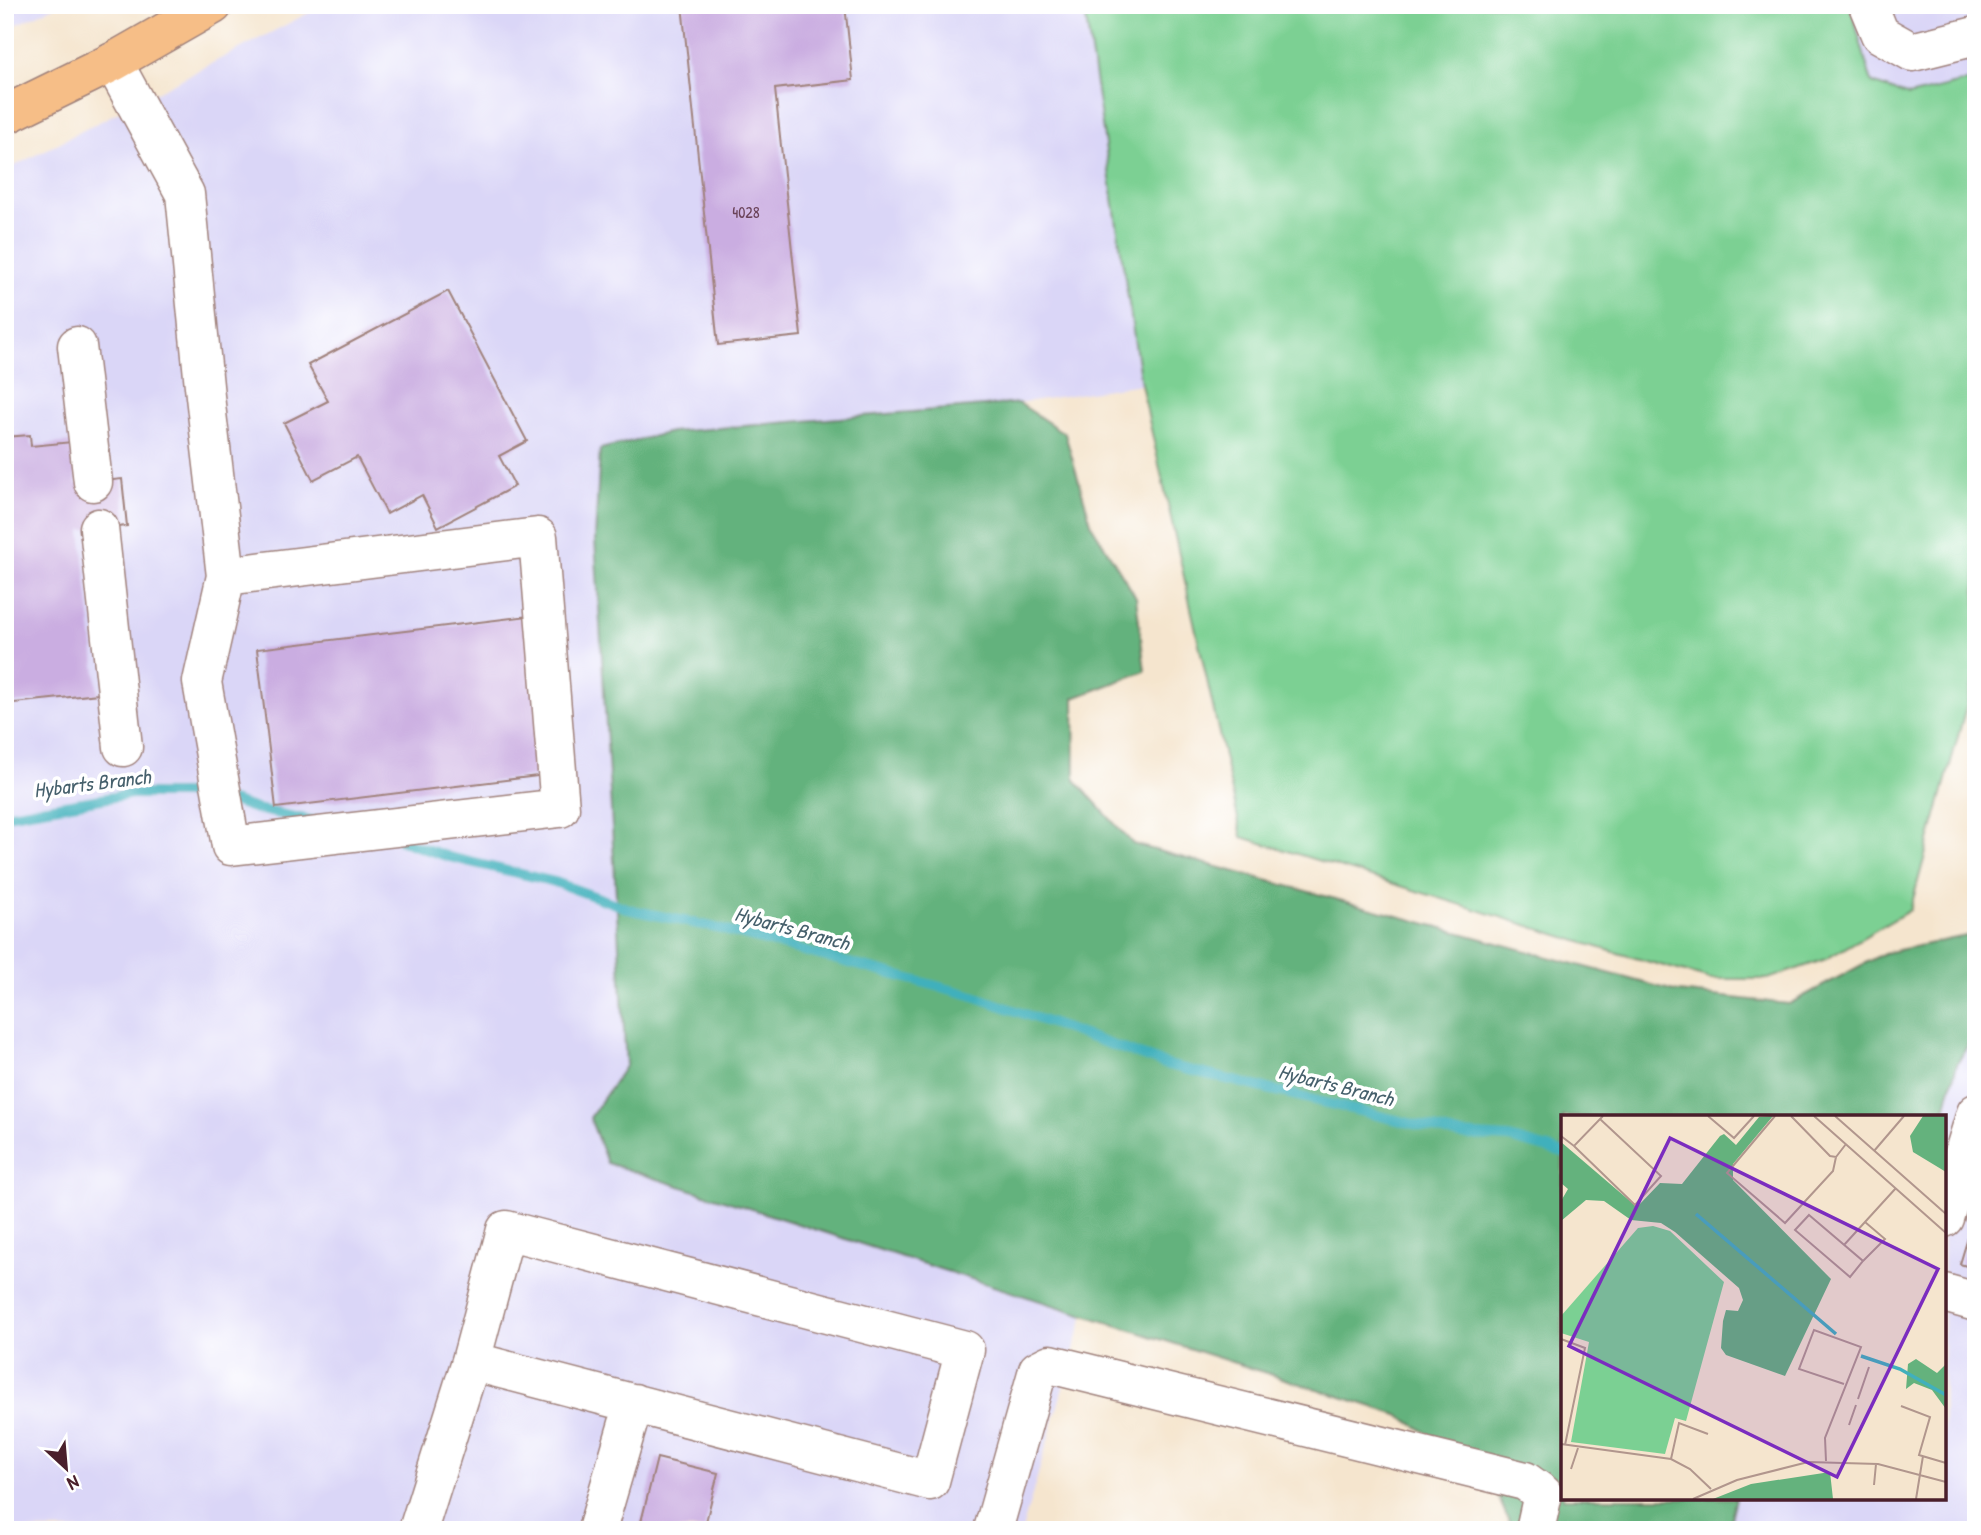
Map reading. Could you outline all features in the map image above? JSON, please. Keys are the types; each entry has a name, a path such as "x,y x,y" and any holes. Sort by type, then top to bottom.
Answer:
{"main road":[{"path":"5,115 113,62 213,5"}],"lane":[{"path":"1868,5 1880,34 1912,52 1976,36"},
{"path":"113,62 185,194 203,382 226,576 202,682 231,846 560,808 538,537 226,576"},
{"path":"77,346 93,482"},
{"path":"99,528 123,747"},
{"path":"1946,1212 1976,1113"},
{"path":"418,1530 471,1361 506,1230 965,1350 930,1481 471,1361"},
{"path":"1946,1294 1976,1302"},
{"path":"993,1530 1038,1370 1050,1364 1525,1481 1543,1494 1535,1530"},
{"path":"597,1530 634,1404"}],"shaded area":[{"path":"5,5 53,5 54,7 5,30"},
{"path":"324,5 1084,5 1141,384 1019,403 671,432 600,449 595,539 626,1066 590,1118 607,1162 1084,1315 1022,1530 5,1530 5,171"},
{"path":"1850,5 1976,5 1976,79 1909,96 1872,83"},
{"path":"1976,1031 1976,1530 1728,1530 1736,1500 1946,1500 1946,1115 1944,1115 1957,1064"}],"green space":[{"path":"1084,5 1850,5 1872,83 1909,96 1976,79 1976,671 1910,910 1826,959 1768,979 1710,979 1607,950 1242,837 1141,384"},
{"path":"1019,403 1065,434 1092,526 1136,597 1145,671 1074,698 1075,780 1133,844 1678,992 1789,1004 1884,953 1976,934 1976,1031 1957,1064 1944,1115 1561,1115 1561,1500 1736,1500 1728,1530 1513,1530 1486,1469 1398,1415 607,1163 590,1118 626,1065 595,539 600,449 671,432"}],"building":[{"path":"682,5 845,5 853,80 775,89 801,336 718,345"},
{"path":"448,291 527,441 499,456 515,486 438,527 422,495 387,514 357,457 313,480 284,423 328,401 308,365"},
{"path":"30,435 31,446 72,442 76,484 122,479 127,526 81,530 98,694 5,704 5,437"},
{"path":"528,616 546,775 276,808 257,649"},
{"path":"1976,1211 1976,1269 1960,1264"},
{"path":"657,1458 718,1473 704,1530 639,1530"}],"waterway":[{"name":"Hybarts Branch","path":"5,815 131,794 213,794"},
{"name":"Hybarts Branch","path":"232,801 314,821"},
{"name":"Hybarts Branch","path":"402,841 449,857 555,882 632,910 712,927 971,995 1168,1065 1459,1135 1509,1138 1561,1152"}]}
